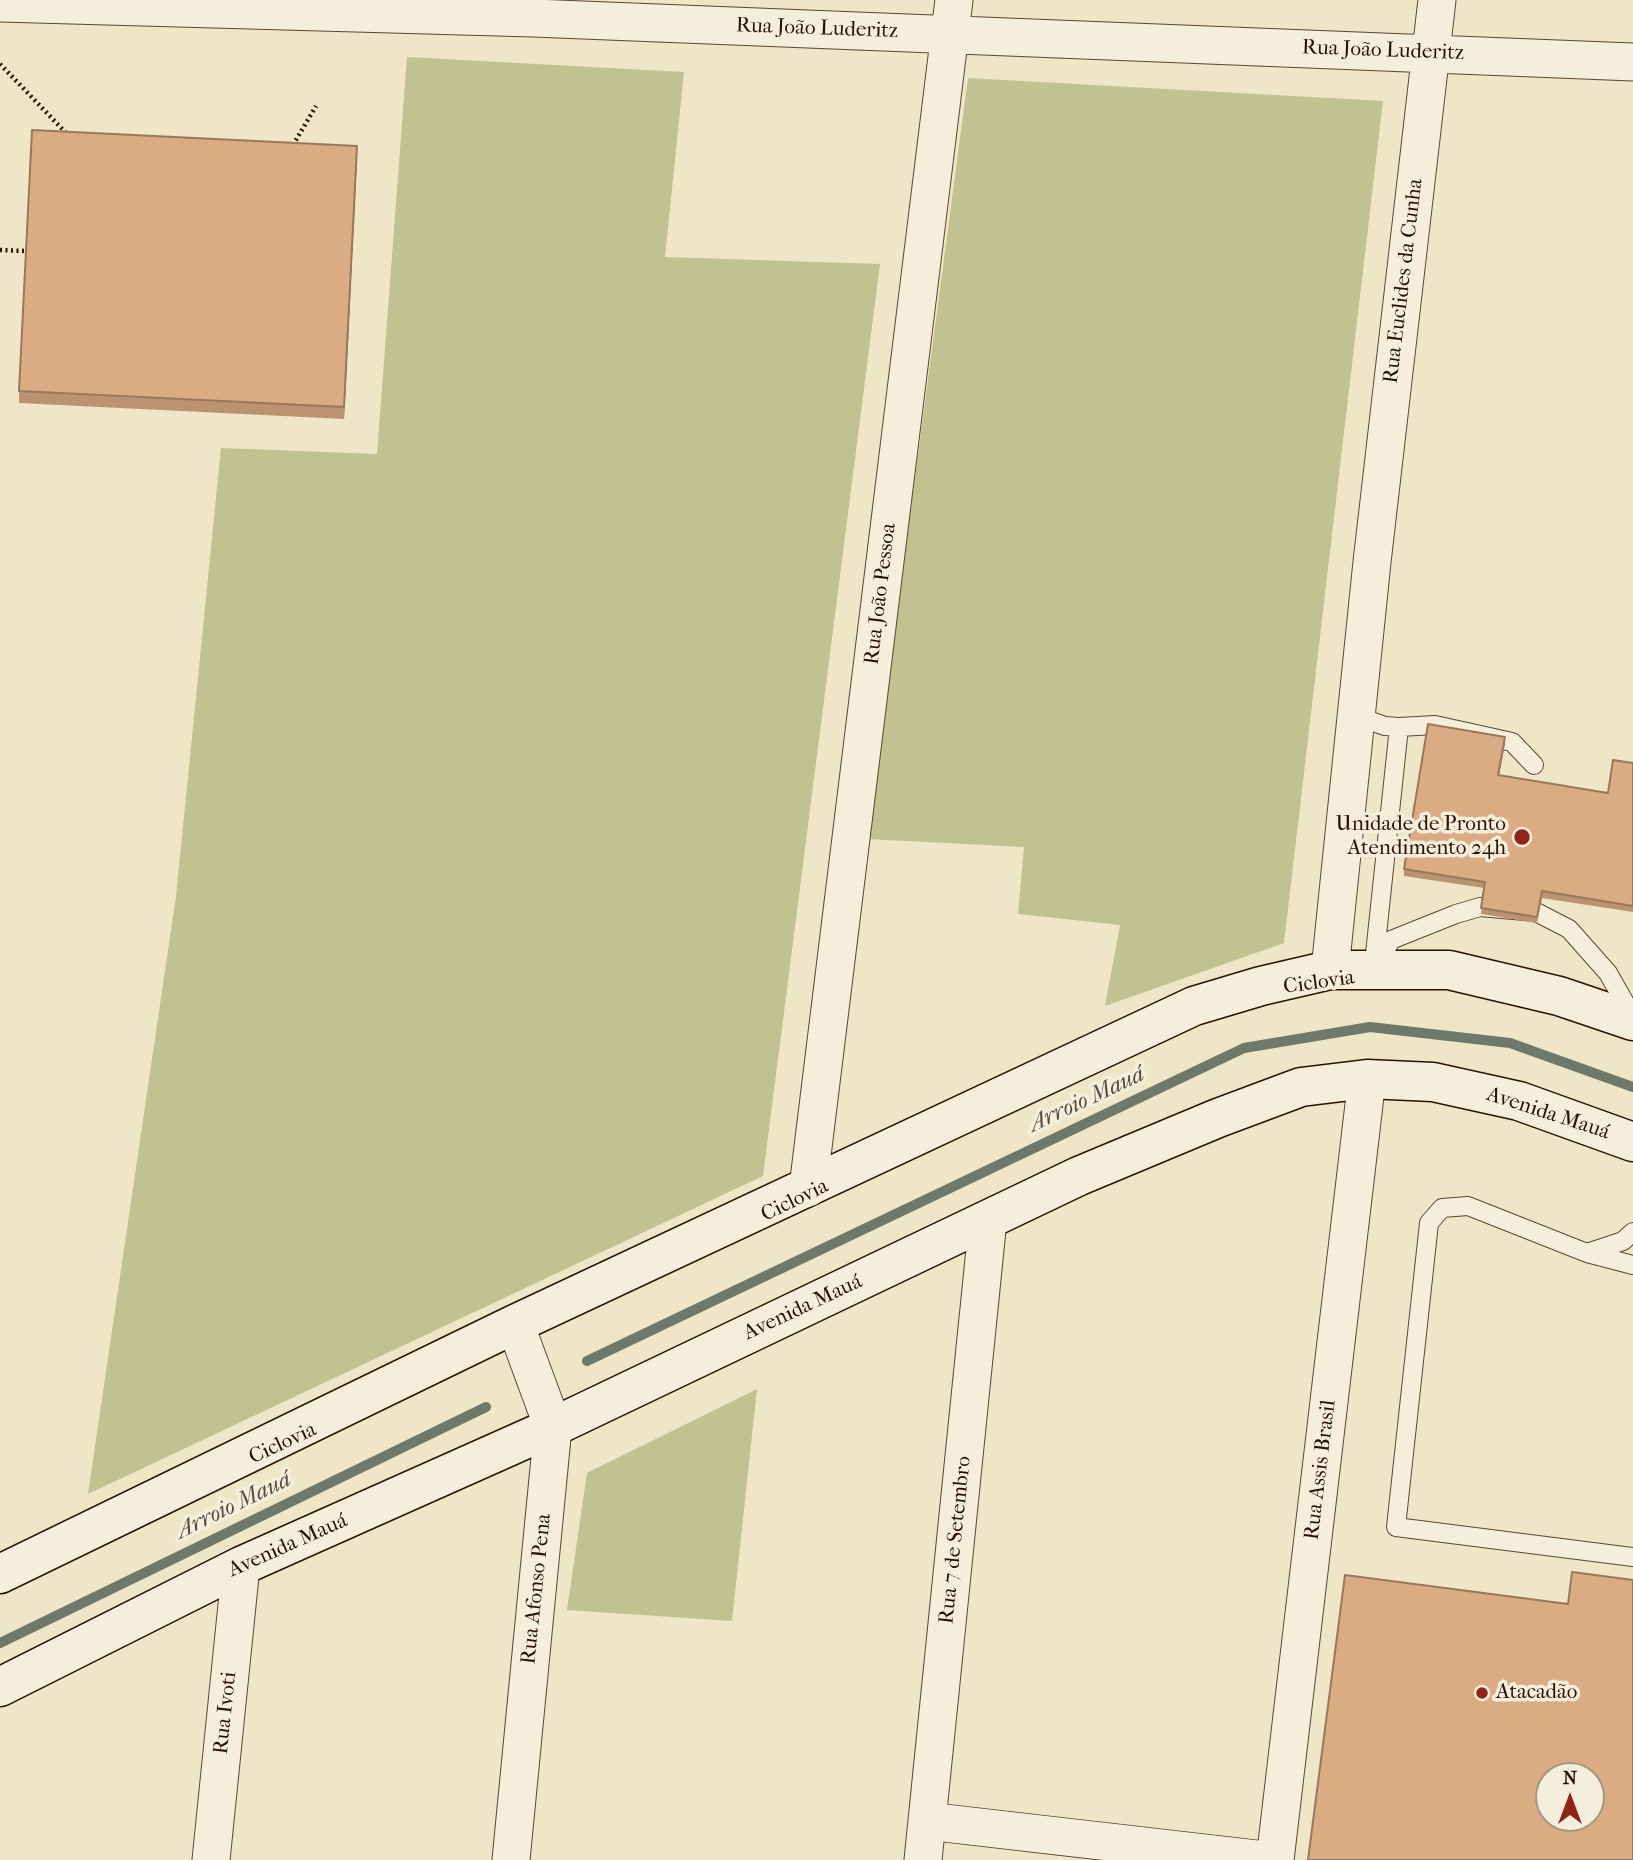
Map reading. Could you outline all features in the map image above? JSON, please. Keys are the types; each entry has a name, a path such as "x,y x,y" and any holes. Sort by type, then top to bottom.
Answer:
{"main road":[{"path":"0,1574 515,1324 1194,1006 1261,986 1331,970 1449,970 1559,996 1633,1019"},
{"name":"Avenida Mauá","path":"0,1687 241,1566 553,1427 1079,1176 1230,1113 1301,1087 1367,1079 1433,1082 1507,1098 1625,1145"}],"street":[{"name":"Rua Euclides da Cunha","path":"1331,970 1372,562 1437,0"},
{"name":"Rua João Luderitz","path":"0,3 493,8 952,17 1430,53 1633,62"},
{"name":"Rua João Pessoa","path":"808,1188 952,17"},
{"name":"Rua Assis Brasil","path":"1275,1860 1367,1079"},
{"name":"Rua 7 de Setembro","path":"923,1860 988,1220"},
{"name":"Rua Afonso Pena","path":"511,1860 553,1427 515,1324"},
{"name":"Rua Ivoti","path":"211,1860 241,1566"},
{"path":"927,1821 1265,1860"}],"lane":[{"path":"1356,716 1385,726 1435,724 1513,742 1534,765"},
{"path":"1374,970 1381,880 1399,727"},
{"path":"1374,970 1391,940 1456,914 1480,907 1536,912 1569,929 1608,973 1633,1019"},
{"path":"1633,1265 1587,1253 1468,1206 1441,1208 1429,1223 1396,1527 1633,1557"},
{"path":"1587,1253 1622,1241 1633,1232"}],"path":[{"path":"0,64 74,140"},
{"path":"288,155 316,106"},
{"path":"0,250 26,251"}],"green space":[{"path":"407,57 684,72 665,257 880,264 763,1176 88,1494 176,896 221,448 377,454"},
{"path":"968,78 1383,101 1284,943 1105,1006 1120,925 1018,914 1024,847 867,839"},
{"path":"757,1389 732,1621 567,1610 587,1473"}],"building":[{"path":"32,130 357,146 344,407 19,391"},
{"name":"Unidade de Pronto Atendimento 24h","path":"1428,724 1505,737 1498,775 1608,793 1613,760 1633,763 1633,906 1542,891 1537,917 1481,908 1485,882 1404,869"},
{"name":"Atacadão","path":"1572,1572 1633,1580 1633,1860 1308,1860 1345,1575 1568,1604"}],"waterway":[{"name":"Arroio Mauá","path":"587,1361 1244,1048 1370,1027 1510,1043 1633,1087"},
{"name":"Arroio Mauá","path":"0,1643 486,1407"}],"place":[{"name":"Unidade de Pronto Atendimento 24h","path":"1522,837"},
{"name":"Atacadão","path":"1482,1693"}]}
